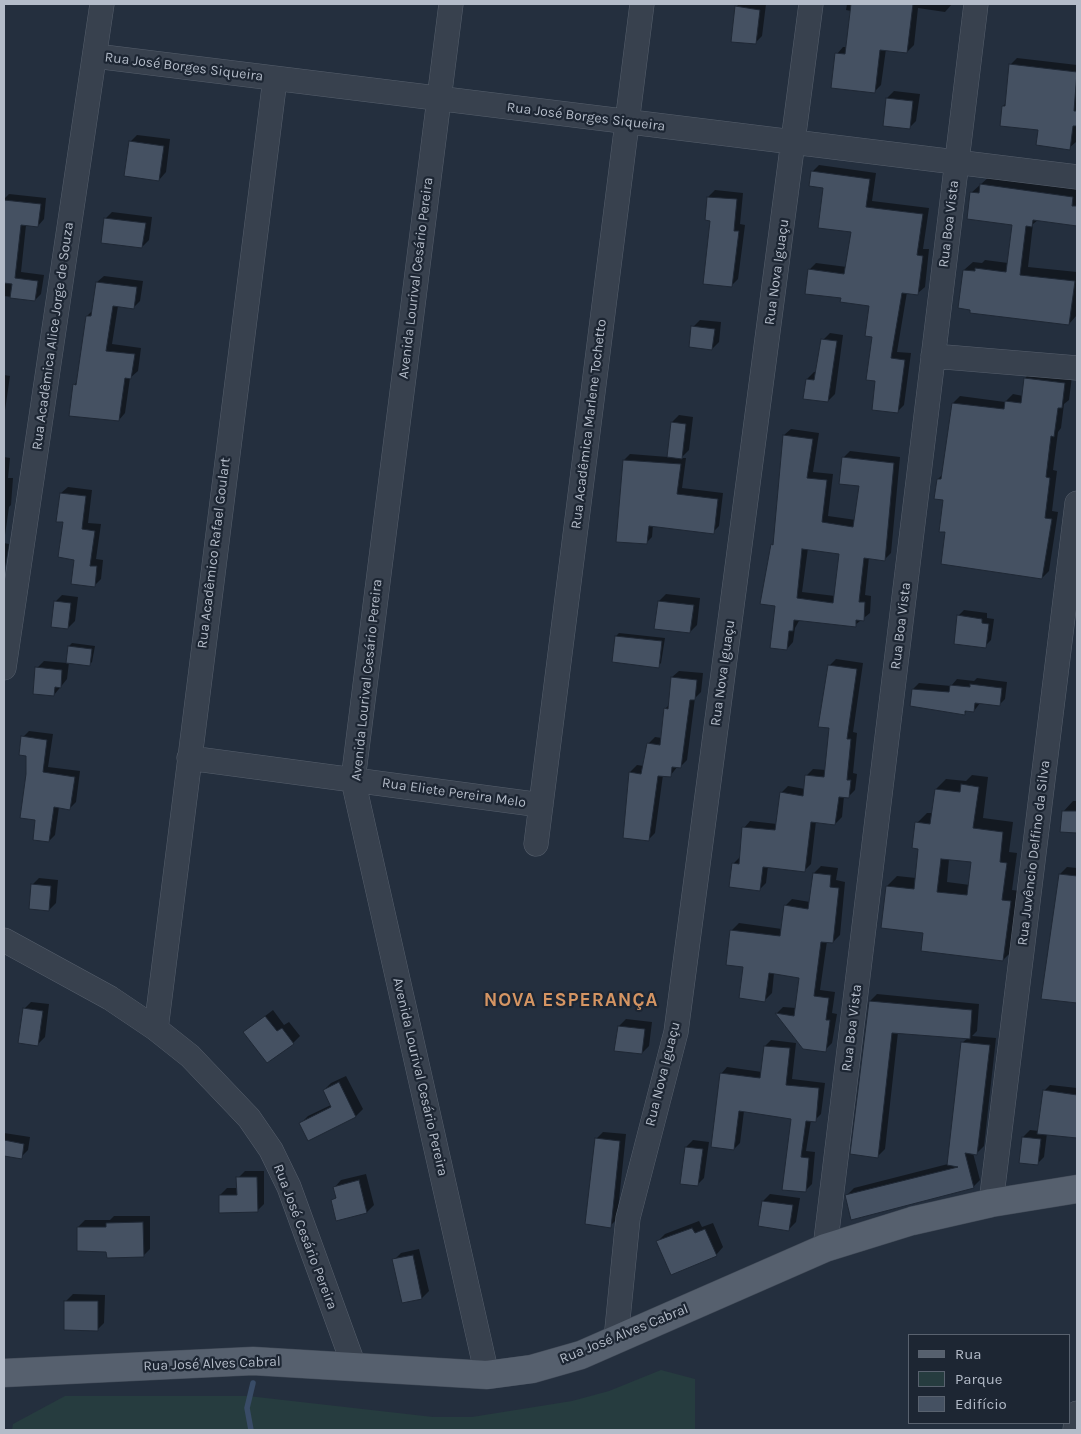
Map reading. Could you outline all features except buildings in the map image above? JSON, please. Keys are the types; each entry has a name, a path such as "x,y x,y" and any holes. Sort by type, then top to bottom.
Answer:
{"main road":[{"name":"Rua José Alves Cabral","path":"4,1373 253,1361 487,1375 532,1369 580,1355 825,1248 912,1221 1077,1189"}],"street":[{"name":"Rua Acadêmica Alice Jorge de Souza","path":"4,668 102,4"},
{"name":"Avenida Lourival Cesário Pereira","path":"451,4 353,780 487,1375"},
{"name":"Rua Acadêmica Marlene Tochetto","path":"536,844 642,4"},
{"name":"Rua Nova Iguaçu","path":"616,1339 628,1218 676,1032 811,4"},
{"name":"Rua Boa Vista","path":"825,1248 976,4"},
{"name":"Rua José Borges Siqueira","path":"95,56 1077,177"},
{"name":"Rua Acadêmico Rafael Goulart","path":"156,1029 188,758 275,79"},
{"path":"933,356 1077,368"},
{"name":"Rua Juvêncio Delfino da Silva","path":"992,1204 1077,503"},
{"name":"Rua Eliete Pereira Melo","path":"188,758 541,805"},
{"name":"Rua José Cesário Pereira","path":"4,940 110,998 156,1029 190,1056 249,1118 270,1150 289,1187 354,1366"},
{"path":"1075,1430 1077,1413"}],"green space":[{"path":"661,1370 695,1379 695,1430 12,1430 13,1424 65,1396 248,1396 433,1417 472,1417 572,1401 609,1391"}],"waterway":[{"path":"251,1430 247,1408 253,1383"}],"district":[{"name":"NOVA ESPERANÇA","path":"571,1001"}]}
